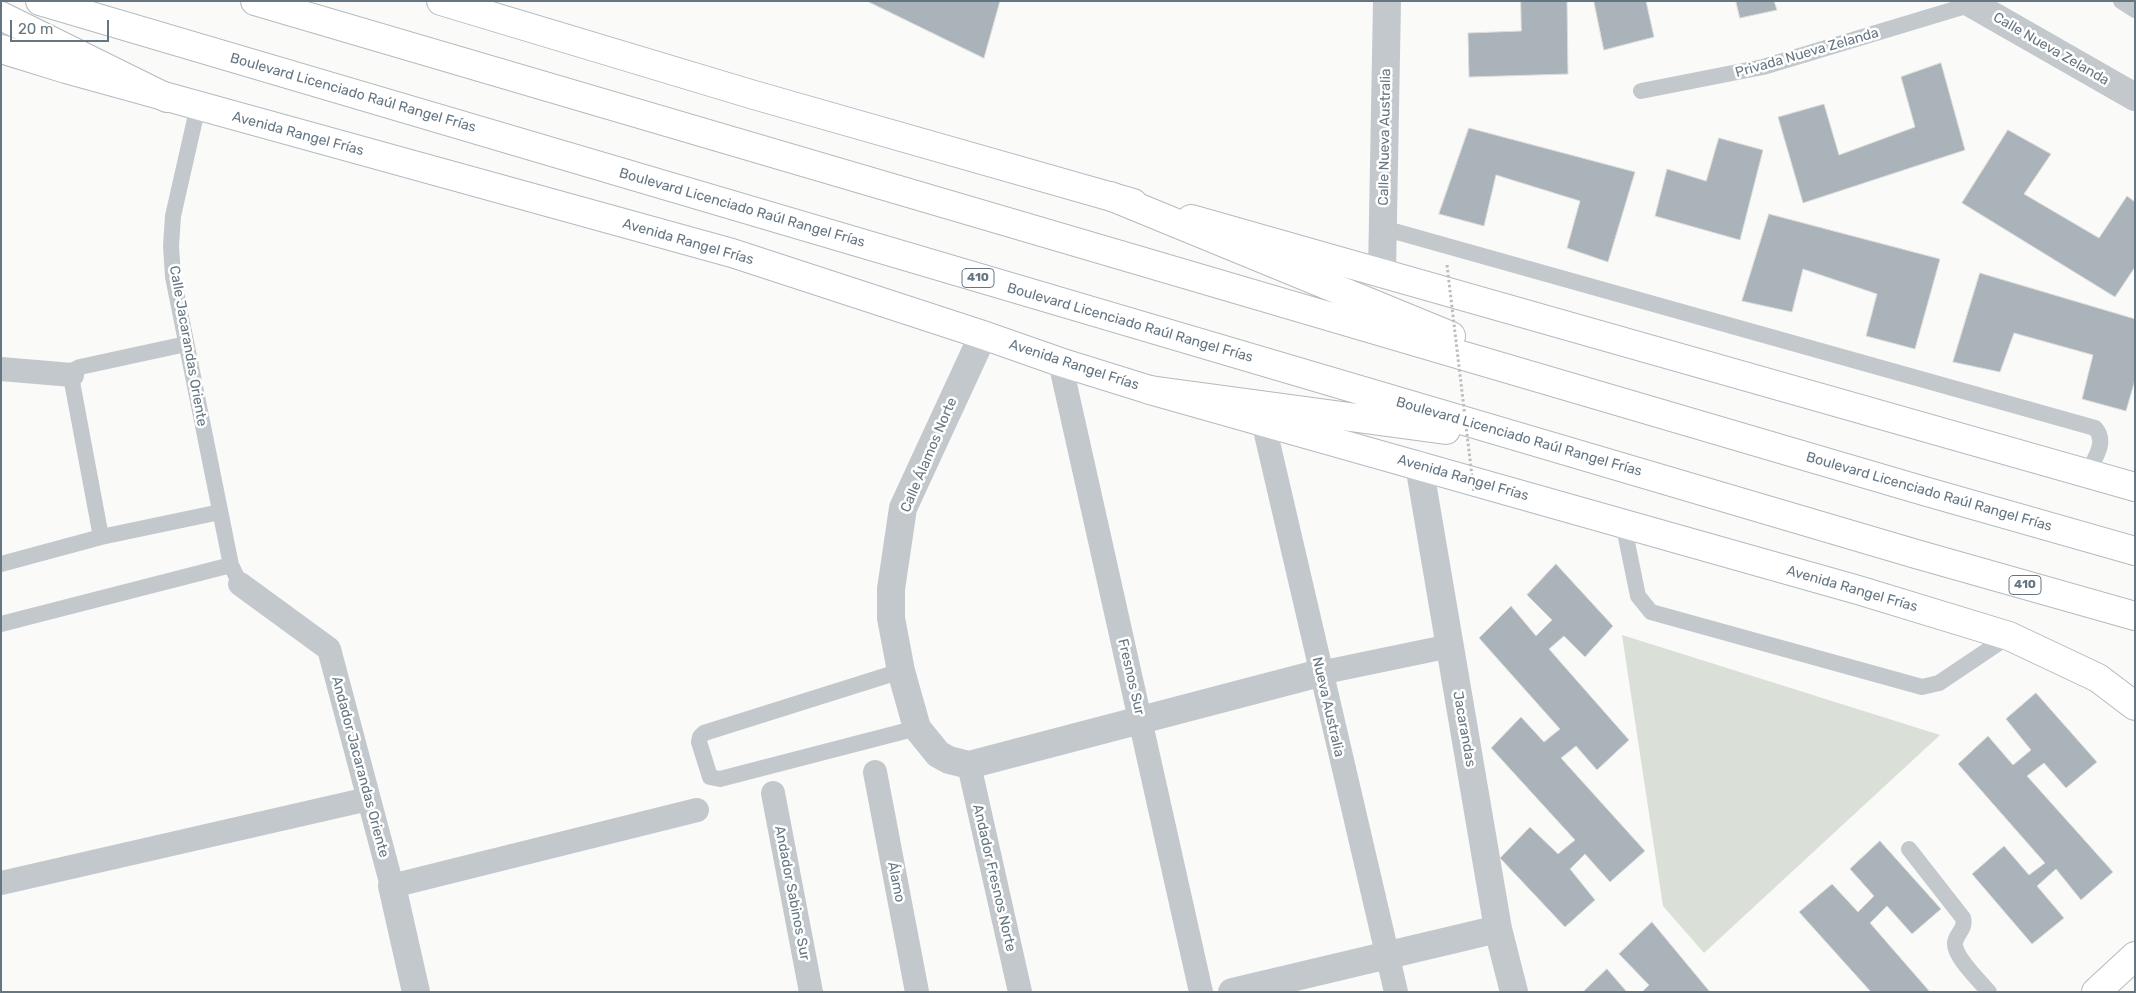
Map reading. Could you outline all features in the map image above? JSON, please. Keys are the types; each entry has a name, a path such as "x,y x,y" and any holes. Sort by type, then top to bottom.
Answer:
{"main road":[{"name":"Boulevard Licenciado Raúl Rangel Frías","path":"40,1 1916,554 2135,616"},
{"name":"Boulevard Licenciado Raúl Rangel Frías","path":"255,1 1924,491 2135,551"},
{"path":"441,1 754,95 2135,487"},
{"path":"1,16 168,98"},
{"name":"Avenida Rangel Frías","path":"1,49 168,98 732,253 1150,390 1858,590 2009,636 2098,678 2135,706"},
{"path":"1110,196 1586,392"},
{"path":"1150,390 1538,443"},
{"path":"2098,678 2135,686"},
{"path":"2096,992 2135,956"}],"street":[{"name":"Calle Nueva Australia","path":"1382,273 1387,1"},
{"name":"Calle Nueva Zelanda","path":"1969,3 2135,98"},
{"name":"Calle Álamos Norte","path":"917,728 901,671 891,618 891,589 903,508 983,335"},
{"name":"Fresnos Sur","path":"1060,362 1201,992"},
{"path":"1,369 72,375"},
{"name":"Nueva Australia","path":"1263,422 1320,673 1396,992"},
{"name":"Jacarandas","path":"1419,465 1498,929 1514,992"},
{"name":"Andador Jacarandas Oriente","path":"235,575 329,649 392,886 416,992"},
{"path":"917,728 938,754 949,760 969,765 1320,673 1450,646"},
{"name":"Andador Fresnos Norte","path":"969,765 1020,992"},
{"name":"Álamo","path":"875,772 918,992"},
{"name":"Andador Sabinos Sur","path":"773,793 811,992"},
{"path":"1,883 368,799"},
{"path":"392,886 697,810"},
{"path":"1232,992 1498,929"}],"lane":[{"path":"2121,1 2135,10"},
{"name":"Privada Nueva Zelanda","path":"1641,91 1764,66 1969,3"},
{"name":"Calle Jacarandas Oriente","path":"198,106 174,216 172,246 173,277 220,512 235,575"},
{"path":"1383,228 2095,428 2102,444 2087,474"},
{"path":"101,537 73,392 72,375 74,370 80,367 186,344"},
{"path":"1,564 101,537 220,512"},
{"path":"1623,523 1638,596 1652,612 1922,687 1939,683 2009,636"},
{"path":"1,624 235,575"},
{"path":"901,671 704,733 700,737 699,742 710,777 720,779 917,728"},
{"path":"1909,849 1963,918 1964,927 1956,940 1957,951 1962,960 1989,992"}],"path":[{"path":"1447,265 1474,493"}],"shaded area":[{"path":"1622,635 1940,735 1704,953 1663,906"}],"building":[{"path":"867,1 1000,1 984,58"},
{"path":"1521,1 1567,1 1568,74 1469,77 1468,33 1521,31"},
{"path":"1594,1 1646,1 1654,37 1604,50"},
{"path":"1736,1 1774,1 1777,10 1740,18"},
{"path":"1941,63 1965,150 1803,203 1778,117 1824,104 1839,155 1915,127 1901,77"},
{"path":"1469,128 1635,172 1608,262 1567,248 1580,201 1496,175 1484,226 1439,214"},
{"path":"2008,130 2051,154 2024,194 2099,238 2127,196 2135,202 2135,267 2115,297 1962,203"},
{"path":"1719,138 1763,150 1740,240 1655,216 1667,169 1706,181"},
{"path":"1769,214 1940,259 1915,349 1866,336 1877,294 1803,269 1792,312 1742,301"},
{"path":"1980,273 2135,319 2135,380 2126,411 2082,399 2093,355 2014,333 2000,372 1953,362"},
{"path":"1556,564 1613,626 1585,657 1564,636 1549,649 1629,740 1597,770 1576,746 1561,758 1645,851 1610,882 1585,854 1570,869 1595,900 1565,927 1500,858 1530,827 1558,854 1575,840 1491,748 1521,717 1544,742 1560,729 1479,638 1511,606 1536,636 1552,620 1527,595"},
{"path":"2036,693 2097,762 2066,788 2044,763 2027,776 2113,872 2081,900 2056,869 2037,886 2064,918 2032,944 1972,874 2004,846 2029,875 2045,863 1958,764 1988,736 2013,765 2031,750 2006,719"},
{"path":"1880,841 1941,909 1912,934 1887,906 1870,923 1930,992 1871,992 1799,912 1832,884 1858,912 1874,896 1850,869"},
{"path":"1652,922 1710,992 1642,992 1649,985 1619,954"},
{"path":"1607,969 1627,992 1583,992"}]}
